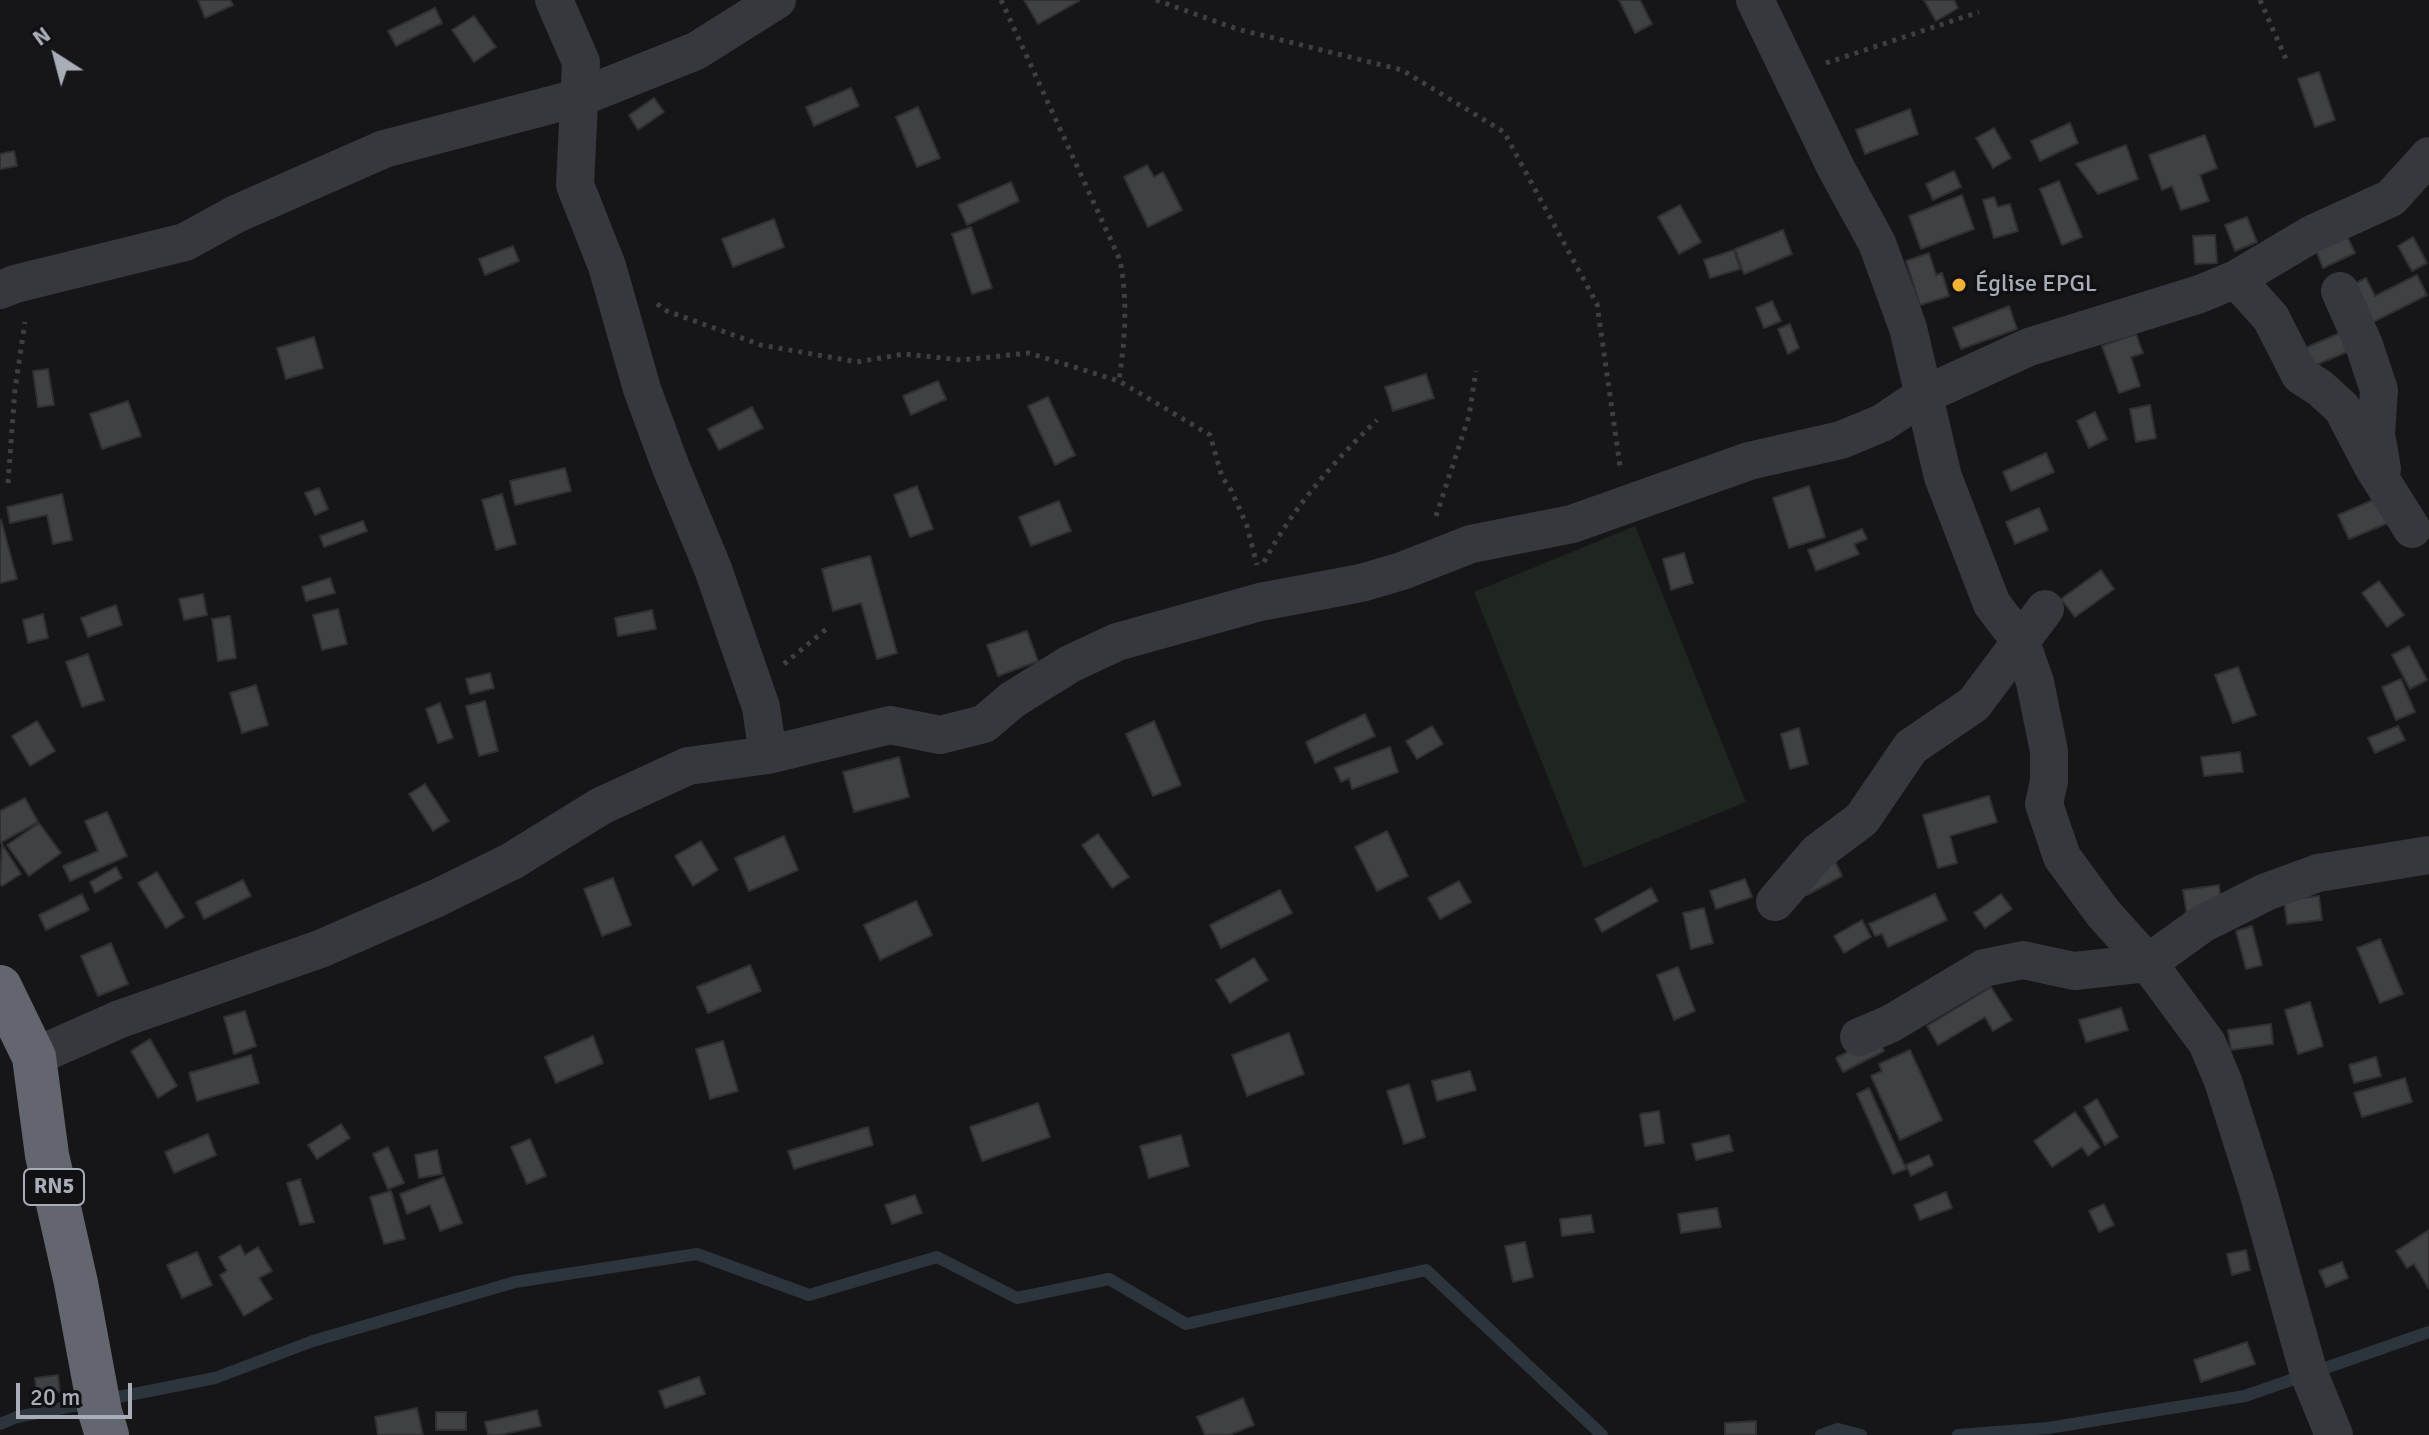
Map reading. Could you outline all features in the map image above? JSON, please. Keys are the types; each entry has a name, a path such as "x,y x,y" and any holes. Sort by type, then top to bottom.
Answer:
{"highway":[{"name":"RN5","path":"0,987 34,1057 47,1155 101,1413"}],"street":[{"path":"554,0 581,62 575,185 607,266 642,389 713,569 761,707 768,755"},
{"path":"8,287 185,242 236,214 384,149 581,97 696,51 777,0"},
{"path":"1755,0 1836,168 1877,243 1908,328 1943,477 1992,604 2021,642 2035,682 2049,751 2049,781 2044,804 2062,857 2103,913 2148,963 2207,1043 2223,1081 2257,1188 2301,1350 2319,1404 2334,1435"},
{"path":"34,1057 120,1019 320,949 424,904 512,861 601,806 688,766 768,755 890,725 940,735 984,724 1012,700 1070,664 1117,642 1260,602 1361,583 1471,544 1572,524 1749,461 1841,440 1882,423 1924,395 2029,347 2200,294 2236,279 2312,234 2391,198 2429,156"},
{"path":"2236,279 2271,318 2300,375 2342,408 2412,529"},
{"path":"2340,291 2364,345 2379,390 2376,434 2384,483"},
{"path":"1775,902 1818,852 1862,819 1911,747 1974,704 2045,609"},
{"path":"1859,1037 1890,1024 1984,968 2023,960 2074,971 2148,963 2202,924 2266,892 2318,873 2429,855"}],"path":[{"path":"1001,0 1120,260 1126,294 1126,333 1119,381"},
{"path":"1156,0 1237,29 1402,70 1504,132 1597,304 1626,503"},
{"path":"2260,0 2286,59"},
{"path":"1793,78 1840,57 1979,12"},
{"path":"607,266 667,311 761,345 857,362 904,354 961,360 1029,353 1119,381 1210,435 1222,477 1247,526 1258,573 1279,534 1339,456 1377,420"},
{"path":"8,287 26,319 15,389 8,483"},
{"path":"1402,571 1437,514 1469,416 1476,371"},
{"path":"761,707 781,667 830,626"}],"shaded area":[{"path":"1635,526 1746,802 1584,868 1474,592"}],"building":[{"path":"198,0 230,0 233,5 205,18"},
{"path":"1024,0 1079,0 1079,1 1038,24"},
{"path":"1619,0 1640,0 1652,24 1635,33"},
{"path":"1924,0 1954,0 1958,8 1936,21"},
{"path":"435,8 442,23 396,46 388,31"},
{"path":"474,16 496,47 474,62 452,30"},
{"path":"2319,72 2335,120 2315,127 2298,79"},
{"path":"851,88 859,106 814,126 806,107"},
{"path":"654,98 664,112 638,130 629,115"},
{"path":"918,107 940,158 917,167 896,117"},
{"path":"1910,109 1918,134 1865,154 1856,130"},
{"path":"2070,123 2078,143 2040,161 2031,141"},
{"path":"1994,128 2011,158 1993,168 1976,138"},
{"path":"2205,135 2217,168 2200,175 2209,201 2181,210 2172,186 2162,190 2149,155"},
{"path":"2126,145 2138,179 2098,194 2076,164"},
{"path":"14,151 17,166 0,169 0,154"},
{"path":"1147,165 1154,177 1163,172 1182,210 1148,227 1124,177"},
{"path":"1954,171 1961,187 1933,200 1926,184"},
{"path":"2059,181 2082,237 2062,245 2040,189"},
{"path":"1011,182 1019,201 967,225 958,205"},
{"path":"1962,195 1974,229 1921,249 1909,216"},
{"path":"1994,197 1998,207 2010,204 2018,231 1994,238 1983,200"},
{"path":"1680,205 1701,242 1679,254 1658,217"},
{"path":"2247,217 2257,242 2235,251 2225,225"},
{"path":"774,219 784,247 733,267 722,239"},
{"path":"971,227 992,288 972,294 952,234"},
{"path":"1783,230 1792,254 1744,274 1735,249"},
{"path":"2346,234 2355,253 2323,268 2315,248"},
{"path":"2215,235 2217,263 2195,264 2193,236"},
{"path":"2413,237 2427,263 2412,271 2398,246"},
{"path":"513,246 519,261 485,275 479,259"},
{"path":"1734,250 1740,269 1710,278 1704,260"},
{"path":"1929,253 1936,275 1942,273 1949,296 1920,305 1906,261"},
{"path":"2417,275 2427,295 2371,323 2352,285 2366,278 2375,296"},
{"path":"1772,301 1781,321 1764,328 1756,308"},
{"path":"2009,306 2017,329 1961,349 1953,328"},
{"path":"1790,324 1799,348 1788,354 1778,329"},
{"path":"2340,333 2347,352 2306,369 2298,351"},
{"path":"2136,334 2143,353 2131,357 2140,386 2119,393 2102,346"},
{"path":"314,337 323,368 286,379 277,348"},
{"path":"48,369 54,405 38,407 33,371"},
{"path":"1426,374 1434,398 1393,411 1385,387"},
{"path":"938,381 946,399 911,415 903,396"},
{"path":"1048,397 1075,455 1055,465 1028,406"},
{"path":"128,401 141,436 102,449 90,414"},
{"path":"2150,405 2156,438 2136,442 2130,409"},
{"path":"752,407 763,428 719,450 708,429"},
{"path":"2095,412 2107,439 2089,448 2077,421"},
{"path":"2046,453 2054,472 2011,491 2003,472"},
{"path":"565,468 571,491 515,505 510,481"},
{"path":"917,486 933,529 910,537 894,495"},
{"path":"1809,486 1825,537 1789,548 1773,498"},
{"path":"319,488 328,509 315,515 305,493"},
{"path":"62,494 72,540 53,544 47,515 10,523 7,507"},
{"path":"502,494 516,544 496,550 482,500"},
{"path":"2378,498 2388,523 2349,539 2338,515"},
{"path":"1059,501 1071,531 1031,546 1019,517"},
{"path":"2039,508 2048,530 2015,544 2006,522"},
{"path":"0,521 17,579 0,583"},
{"path":"363,521 367,531 324,547 320,536"},
{"path":"1862,529 1867,539 1854,544 1859,554 1816,571 1808,550"},
{"path":"1684,553 1693,583 1671,590 1663,559"},
{"path":"870,556 897,653 877,659 861,603 833,611 822,569"},
{"path":"2101,570 2114,589 2075,617 2061,599"},
{"path":"330,578 335,593 306,601 302,587"},
{"path":"2379,581 2404,615 2387,627 2362,593"},
{"path":"203,594 207,615 184,620 179,599"},
{"path":"116,605 122,625 88,637 81,618"},
{"path":"338,609 347,644 322,650 313,615"},
{"path":"652,610 656,629 618,636 615,618"},
{"path":"43,614 48,638 28,643 23,620"},
{"path":"230,616 236,658 218,661 212,619"},
{"path":"1027,631 1038,661 998,676 987,645"},
{"path":"2409,646 2427,680 2410,689 2392,655"},
{"path":"88,654 104,700 82,707 66,662"},
{"path":"2238,667 2256,715 2233,723 2215,675"},
{"path":"490,673 494,688 470,694 466,679"},
{"path":"2401,679 2415,712 2396,720 2382,687"},
{"path":"256,685 268,725 242,733 230,693"},
{"path":"485,701 498,751 479,756 466,706"},
{"path":"440,703 453,738 438,743 426,709"},
{"path":"1365,714 1375,736 1315,763 1306,742"},
{"path":"37,721 55,751 30,766 12,736"},
{"path":"1154,721 1181,785 1153,796 1126,734"},
{"path":"1432,726 1443,744 1417,759 1406,741"},
{"path":"2398,726 2405,740 2375,753 2368,738"},
{"path":"1799,728 1808,764 1790,769 1781,734"},
{"path":"1390,747 1398,772 1352,789 1349,778 1341,782 1335,768"},
{"path":"2240,752 2243,772 2204,776 2201,757"},
{"path":"899,757 909,797 854,812 843,772"},
{"path":"425,784 449,821 433,831 409,794"},
{"path":"1989,796 1997,822 1950,836 1957,863 1938,868 1923,815"},
{"path":"25,798 38,822 0,843 0,811"},
{"path":"107,812 127,856 70,881 63,866 98,851 85,821"},
{"path":"39,823 61,853 29,876 7,845"},
{"path":"1387,831 1408,876 1377,891 1355,847"},
{"path":"1098,834 1129,877 1112,888 1082,845"},
{"path":"784,836 798,870 749,891 735,858"},
{"path":"701,841 718,870 693,886 675,856"},
{"path":"2,844 21,874 2,886 0,883"},
{"path":"1835,861 1842,876 1807,895 1799,879"},
{"path":"116,867 122,878 95,893 90,882"},
{"path":"157,872 184,917 166,928 138,883"},
{"path":"613,878 631,925 602,936 584,889"},
{"path":"1745,879 1752,897 1716,909 1710,891"},
{"path":"243,880 251,896 204,919 196,902"},
{"path":"1459,881 1471,902 1440,919 1428,898"},
{"path":"2219,885 2222,910 2187,915 2183,890"},
{"path":"1651,888 1658,901 1602,932 1595,919"},
{"path":"1280,890 1292,913 1221,948 1210,925"},
{"path":"82,894 89,910 46,930 39,915"},
{"path":"1935,894 1947,920 1888,947 1882,934 1875,936 1869,924"},
{"path":"2001,894 2012,909 1985,928 1974,913"},
{"path":"2319,896 2322,920 2287,924 2284,900"},
{"path":"916,901 932,935 880,960 864,925"},
{"path":"1704,908 1713,943 1691,949 1683,913"},
{"path":"1862,920 1871,937 1844,953 1834,936"},
{"path":"2252,926 2262,965 2246,969 2236,931"},
{"path":"2380,939 2403,994 2380,1003 2357,948"},
{"path":"111,943 128,984 98,996 81,956"},
{"path":"1254,958 1268,980 1230,1003 1216,980"},
{"path":"750,965 761,991 708,1013 697,987"},
{"path":"1678,967 1695,1011 1674,1020 1657,975"},
{"path":"1991,987 2012,1020 1993,1031 1985,1017 1938,1045 1927,1026"},
{"path":"2310,1002 2323,1046 2298,1054 2285,1010"},
{"path":"2121,1008 2128,1030 2086,1042 2079,1020"},
{"path":"245,1011 256,1046 234,1054 224,1017"},
{"path":"2271,1024 2273,1044 2231,1050 2228,1030"},
{"path":"1289,1033 1304,1074 1247,1096 1232,1055"},
{"path":"593,1036 603,1063 556,1083 545,1057"},
{"path":"1877,1037 1884,1051 1843,1072 1836,1058"},
{"path":"150,1039 177,1086 158,1098 131,1051"},
{"path":"723,1041 738,1091 710,1099 696,1049"},
{"path":"1910,1050 1942,1120 1900,1140 1871,1076 1882,1071 1879,1064"},
{"path":"251,1055 259,1083 197,1101 189,1073"},
{"path":"2376,1057 2381,1076 2354,1083 2349,1065"},
{"path":"1470,1071 1476,1090 1437,1101 1432,1081"},
{"path":"2405,1078 2412,1102 2362,1117 2354,1093"},
{"path":"1409,1084 1425,1137 1404,1144 1387,1091"},
{"path":"1869,1088 1906,1169 1893,1174 1857,1094"},
{"path":"2097,1099 2118,1137 2105,1145 2084,1107"},
{"path":"1038,1103 1050,1137 982,1161 970,1127"},
{"path":"1659,1111 1664,1143 1645,1146 1640,1114"},
{"path":"2075,1112 2100,1147 2088,1156 2082,1147 2052,1167 2034,1141"},
{"path":"341,1124 350,1138 317,1159 308,1145"},
{"path":"868,1127 873,1145 794,1169 788,1151"},
{"path":"208,1134 216,1155 174,1173 165,1152"},
{"path":"1181,1135 1189,1166 1149,1178 1140,1146"},
{"path":"1729,1135 1733,1151 1696,1160 1692,1144"},
{"path":"530,1139 546,1176 527,1184 511,1147"},
{"path":"388,1147 404,1183 388,1189 373,1154"},
{"path":"437,1150 442,1174 419,1178 415,1155"},
{"path":"1929,1155 1933,1165 1911,1176 1906,1165"},
{"path":"444,1177 462,1223 440,1231 430,1205 407,1214 400,1194"},
{"path":"300,1179 314,1222 300,1225 287,1183"},
{"path":"391,1191 405,1239 384,1244 370,1197"},
{"path":"1946,1192 1952,1208 1920,1220 1914,1205"},
{"path":"915,1195 922,1213 892,1224 885,1205"},
{"path":"2104,1204 2114,1225 2099,1232 2089,1211"},
{"path":"1717,1208 1721,1227 1681,1233 1678,1214"},
{"path":"1591,1215 1594,1232 1562,1236 1560,1219"},
{"path":"2429,1230 2429,1289 2414,1264 2407,1268 2396,1251"},
{"path":"1525,1242 1533,1277 1513,1282 1505,1246"},
{"path":"240,1245 245,1255 258,1247 272,1271 259,1278 272,1299 244,1316 220,1275 227,1271 219,1257"},
{"path":"2246,1250 2250,1270 2232,1275 2227,1254"},
{"path":"197,1252 212,1285 182,1298 167,1265"},
{"path":"2342,1262 2348,1278 2326,1287 2319,1271"},
{"path":"2247,1342 2255,1364 2201,1382 2194,1360"},
{"path":"58,1375 60,1392 37,1395 35,1378"},
{"path":"699,1377 705,1394 665,1408 659,1391"},
{"path":"1243,1398 1254,1425 1229,1435 1205,1435 1197,1417"},
{"path":"417,1408 423,1435 378,1435 375,1417"},
{"path":"537,1410 541,1426 488,1435 485,1422"},
{"path":"436,1412 466,1412 466,1430 436,1430"},
{"path":"1756,1421 1756,1435 1725,1435 1725,1423"}],"waterway":[{"path":"0,1424 17,1417 215,1378 313,1341 515,1282 697,1254 809,1295 937,1257 1017,1298 1109,1279 1186,1324 1426,1270 1602,1435"},
{"path":"1958,1435 2048,1428 2245,1396 2429,1332"},
{"path":"1821,1435 1838,1429 1861,1435"}],"place":[{"name":"Église EPGL","path":"1959,285"}]}
